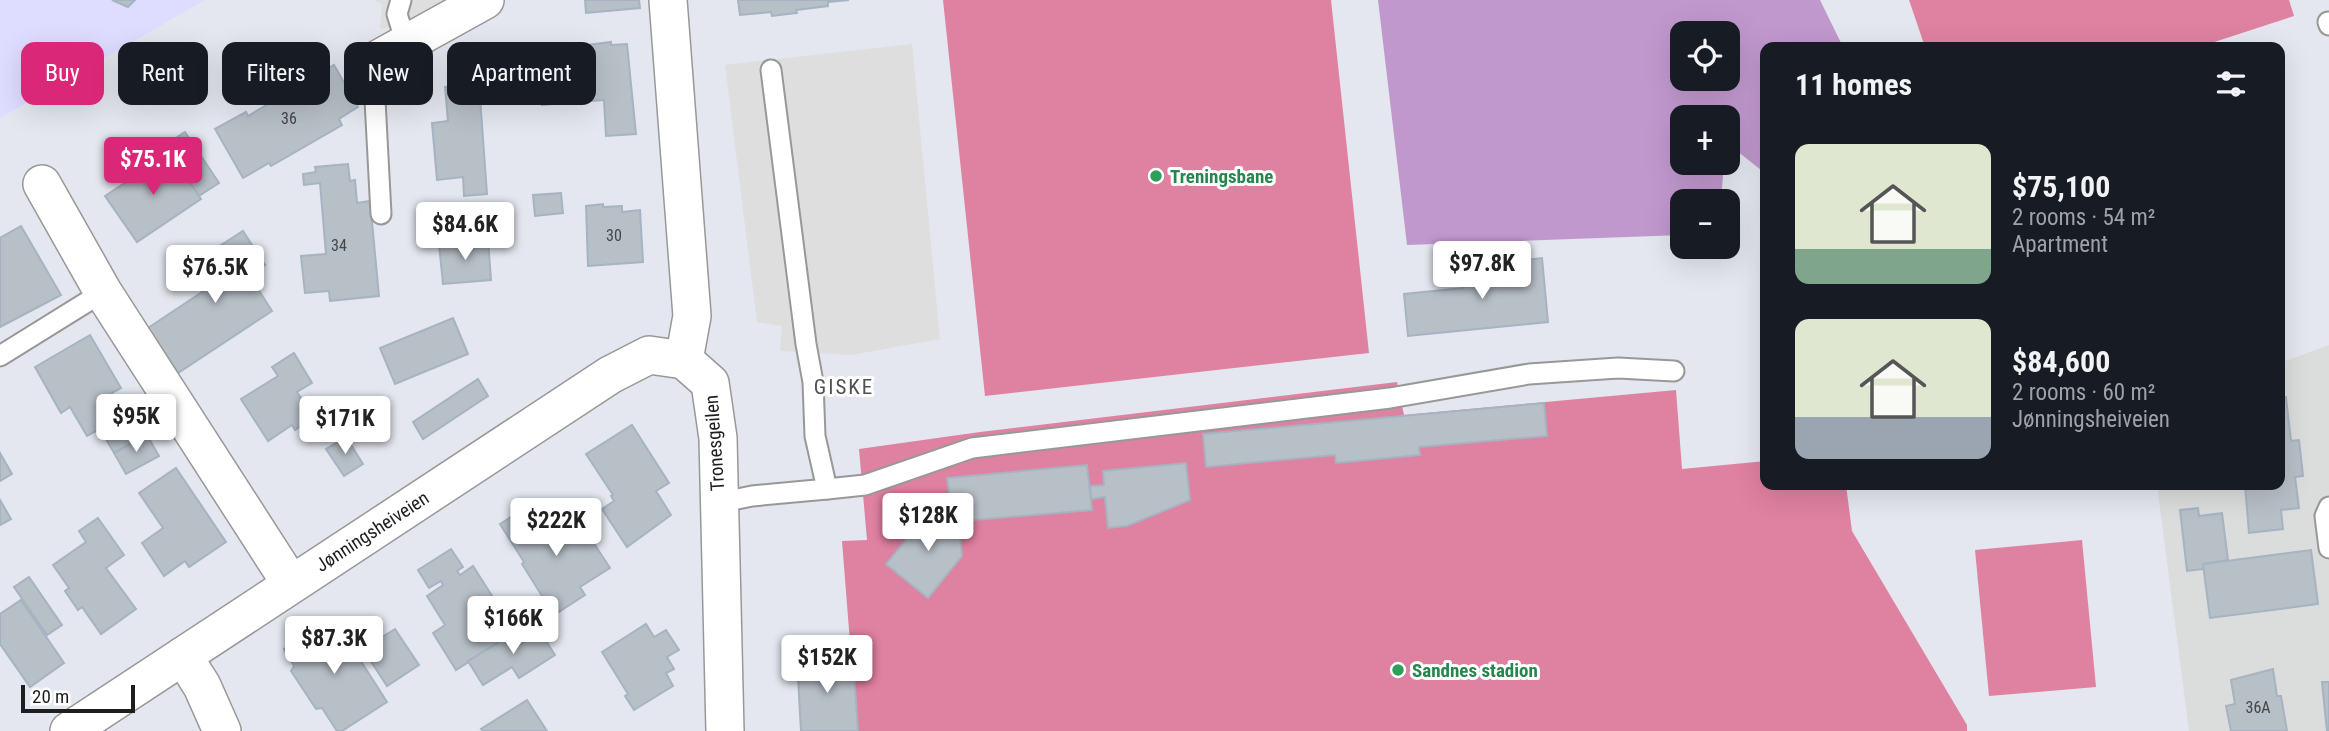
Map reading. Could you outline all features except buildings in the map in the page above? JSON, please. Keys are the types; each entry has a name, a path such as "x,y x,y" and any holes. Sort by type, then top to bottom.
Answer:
{"street":[{"path":"408,42 485,0"},
{"path":"668,0 692,316 684,360"},
{"path":"41,184 103,292 291,584"},
{"name":"Jønningsheiveien","path":"69,731 610,375 649,355 684,360"},
{"name":"Tronesgeilen","path":"684,360 710,383 718,438 725,731"},
{"path":"183,656 202,686 222,731"}],"lane":[{"path":"401,0 397,14 406,42"},
{"path":"771,71 813,382 815,436 827,489"},
{"path":"375,105 381,214"},
{"path":"0,356 103,292"},
{"path":"718,503 752,496 865,485 972,448 1390,398 1529,374 1618,368 1674,371"},
{"path":"2329,507 2325,516 2329,548"}],"shaded area":[{"path":"0,0 205,0 132,42 118,42 118,50 104,58 104,42 21,42 23,105 0,118"},
{"path":"374,0 469,0 433,20 380,29 382,4"},
{"name":"Treningsbane","path":"943,0 1331,0 1369,353 985,396"},
{"path":"1378,0 1820,0 1841,42 1760,42 1760,169 1740,153 1740,105 1670,105 1670,175 1723,175 1722,189 1670,189 1670,235 1407,245"},
{"path":"1909,0 2289,0 2294,16 2214,42 1923,42"},
{"path":"912,44 940,339 851,355 780,351 782,326 757,322 725,65"},
{"path":"2329,345 2329,731 2189,731 2158,490 2285,490 2285,361"},
{"path":"1397,382 1404,415 1676,390 1682,469 1760,462 1760,490 1847,490 1852,531 1967,725 1967,731 857,731 842,541 867,540 859,449"},
{"path":"2082,540 2096,687 1989,696 1975,550"}],"place":[{"name":"Treningsbane","path":"1156,176"},
{"name":"Sandnes stadion","path":"1398,670"}],"district":[{"name":"GISKE","path":"844,387"}]}
